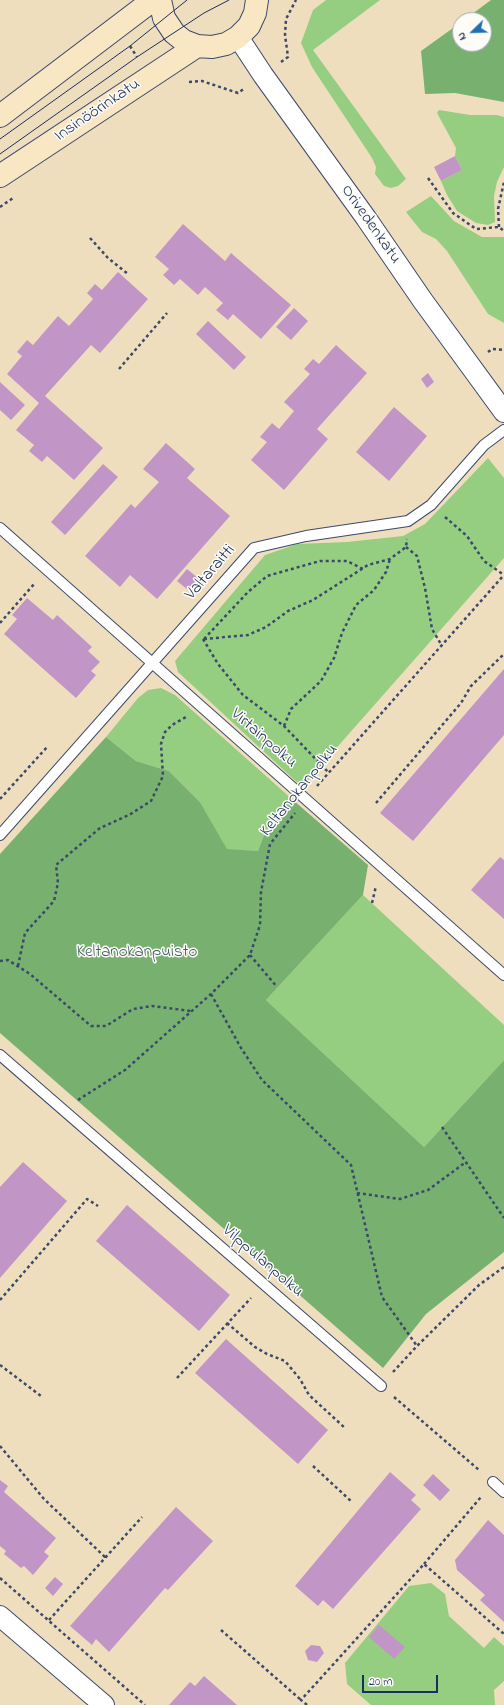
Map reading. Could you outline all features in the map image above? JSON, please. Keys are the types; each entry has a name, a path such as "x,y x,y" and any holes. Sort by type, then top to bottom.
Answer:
{"main road":[{"path":"0,116 118,25 153,0"},
{"path":"160,0 164,18 174,33 184,41 197,46 212,47 226,44 238,37 249,26 255,13 257,0"},
{"name":"Insinöörinkatu","path":"0,176 197,46"}],"street":[{"name":"Orivedenkatu","path":"238,37 263,75 366,218 423,301 504,412"},
{"path":"0,1616 104,1705"}],"lane":[{"name":"Valtaraitti","path":"0,835 153,664 254,548 306,536 408,521 431,504 484,445 504,430"},
{"name":"Virtainpolku","path":"0,528 504,975"},
{"name":"Vilppulanpolku","path":"0,1055 381,1386"},
{"path":"493,1482 504,1492"}],"path":[{"path":"186,82 202,81 238,93 288,57 285,35 286,19 296,0"},
{"path":"118,25 130,46 151,76"},
{"path":"428,178 453,214 476,229 499,228 504,231"},
{"path":"499,228 498,209 504,182"},
{"path":"90,238 108,258 128,274"},
{"path":"119,369 167,313"},
{"path":"431,504 467,536 484,561 504,575"},
{"path":"204,639 248,635 266,627 288,611 313,600 368,566 390,559 406,547 408,521"},
{"path":"406,547 417,556 425,588 432,629 442,646"},
{"path":"284,726 291,709 322,681 334,658 342,633 356,604 374,590 386,572 390,559"},
{"path":"204,639 248,592 267,576 320,561 347,561 363,569"},
{"path":"0,623 47,569"},
{"name":"Keltanokanpolku","path":"63,1110 125,1070 211,994 250,955 260,925 261,892 270,844 306,799 504,575"},
{"path":"188,624 204,639 218,664 243,696 284,726 329,773"},
{"path":"376,803 461,703 471,686 504,654"},
{"path":"18,966 24,933 54,901 58,883 56,865 100,828 129,815 151,801 163,776 161,744 165,732 172,725 188,716 199,705"},
{"path":"0,799 48,746"},
{"path":"250,955 278,987"},
{"path":"0,961 8,960 18,966 48,988 91,1026 106,1026 133,1009 152,1006 192,1011"},
{"path":"211,994 241,1048 262,1080 351,1165 382,1297 417,1346"},
{"path":"442,1127 504,1218"},
{"path":"357,1193 400,1199 428,1190 466,1162"},
{"path":"0,1300 87,1199 98,1206"},
{"path":"301,1700 424,1564 493,1482 381,1386 417,1346 479,1285 504,1267"},
{"path":"177,1378 263,1284"},
{"path":"227,1323 255,1347 267,1354 285,1361 300,1379 309,1394 345,1428"},
{"path":"0,1365 41,1396"},
{"path":"0,1446 44,1499 106,1558"},
{"path":"313,1466 352,1502"},
{"path":"49,1620 142,1517"},
{"path":"424,1564 504,1634"},
{"path":"0,1578 146,1705"},
{"path":"221,1630 307,1705"}],"green space":[{"path":"326,0 380,0 313,50 406,179 398,186 391,188 384,186 375,174 376,167 372,158 312,67 301,43 313,10"},
{"path":"491,0 504,0 504,102 455,93 425,94 421,51 452,29 452,52 492,52 492,12 475,12"},
{"path":"439,110 470,115 497,115 504,117 504,167 497,182 494,196 495,222 488,225 476,223 457,211 447,195 441,181 462,170 455,156 456,148 437,113"},
{"path":"431,196 454,221 482,237 504,237 504,323 488,314 447,251 436,239 422,232 406,212"},
{"path":"488,458 504,478 504,558 302,787 178,672 175,661 265,555 297,544 347,542 403,536 425,524"},
{"path":"161,688 175,695 293,800 264,835 258,851 227,850 200,802 169,771 136,761 106,737 138,698 148,690"},
{"name":"Keltanokanpuisto","path":"106,737 136,761 169,771 200,802 227,849 258,851 264,835 293,800 368,865 363,895 266,1000 424,1147 504,1060 504,1252 426,1314 383,1368 0,1033 0,854"},
{"path":"363,895 504,1025 504,1060 424,1147 266,1000"},
{"path":"431,1583 445,1594 449,1616 484,1648 494,1637 504,1646 504,1681 494,1690 495,1705 371,1705 347,1684 345,1663 409,1586"}],"building":[{"path":"455,156 462,170 441,181 434,167"},
{"path":"183,224 225,261 231,253 291,305 261,339 233,314 228,320 216,310 223,303 205,287 198,295 180,279 174,285 163,275 169,269 155,257"},
{"path":"118,272 148,299 100,353 91,345 45,396 103,448 74,480 47,456 42,462 29,451 34,445 16,430 39,403 7,374 22,356 17,352 27,340 33,345 58,316 69,326 93,299 87,293 95,284 102,290"},
{"path":"294,308 308,321 291,340 276,327"},
{"path":"208,321 246,357 234,370 196,334"},
{"path":"336,345 367,373 317,429 328,439 284,490 251,460 267,442 260,437 272,423 279,429 294,411 284,402 310,374 304,369 313,359 319,364"},
{"path":"428,373 434,382 427,388 421,379"},
{"path":"0,382 25,405 11,420 0,410"},
{"path":"394,407 427,436 389,481 356,452"},
{"path":"166,443 195,469 187,478 230,516 157,599 130,575 120,587 85,556 131,504 135,508 159,482 143,469"},
{"path":"103,464 118,477 65,535 51,522"},
{"path":"187,569 198,578 188,590 177,581"},
{"path":"27,598 53,620 57,615 92,647 88,651 100,662 91,671 96,675 76,698 4,634 17,619 12,615"},
{"path":"504,669 504,735 413,841 380,813"},
{"path":"500,857 504,860 504,919 471,890"},
{"path":"23,1162 67,1201 0,1278 0,1187"},
{"path":"127,1205 230,1295 199,1331 96,1241"},
{"path":"226,1339 328,1430 298,1464 195,1373"},
{"path":"390,1472 416,1495 411,1500 421,1509 333,1609 323,1600 318,1606 295,1586"},
{"path":"433,1474 450,1490 440,1501 423,1485"},
{"path":"0,1480 8,1486 4,1492 56,1538 44,1552 49,1556 33,1575 24,1566 21,1568 4,1554 6,1551 0,1546"},
{"path":"176,1507 213,1541 168,1590 165,1588 109,1652 96,1639 92,1645 70,1626"},
{"path":"488,1520 504,1535 504,1622 480,1600 485,1595 457,1570 455,1560"},
{"path":"55,1577 63,1584 53,1596 45,1588"},
{"path":"379,1625 405,1647 394,1659 369,1637"},
{"path":"311,1645 320,1646 324,1653 317,1662 308,1660 305,1651"},
{"path":"204,1676 237,1705 169,1705 190,1682 195,1686"}],"tram line":[{"path":"0,139 130,46 187,0"},
{"path":"0,154 137,57 204,13 229,0"}]}
